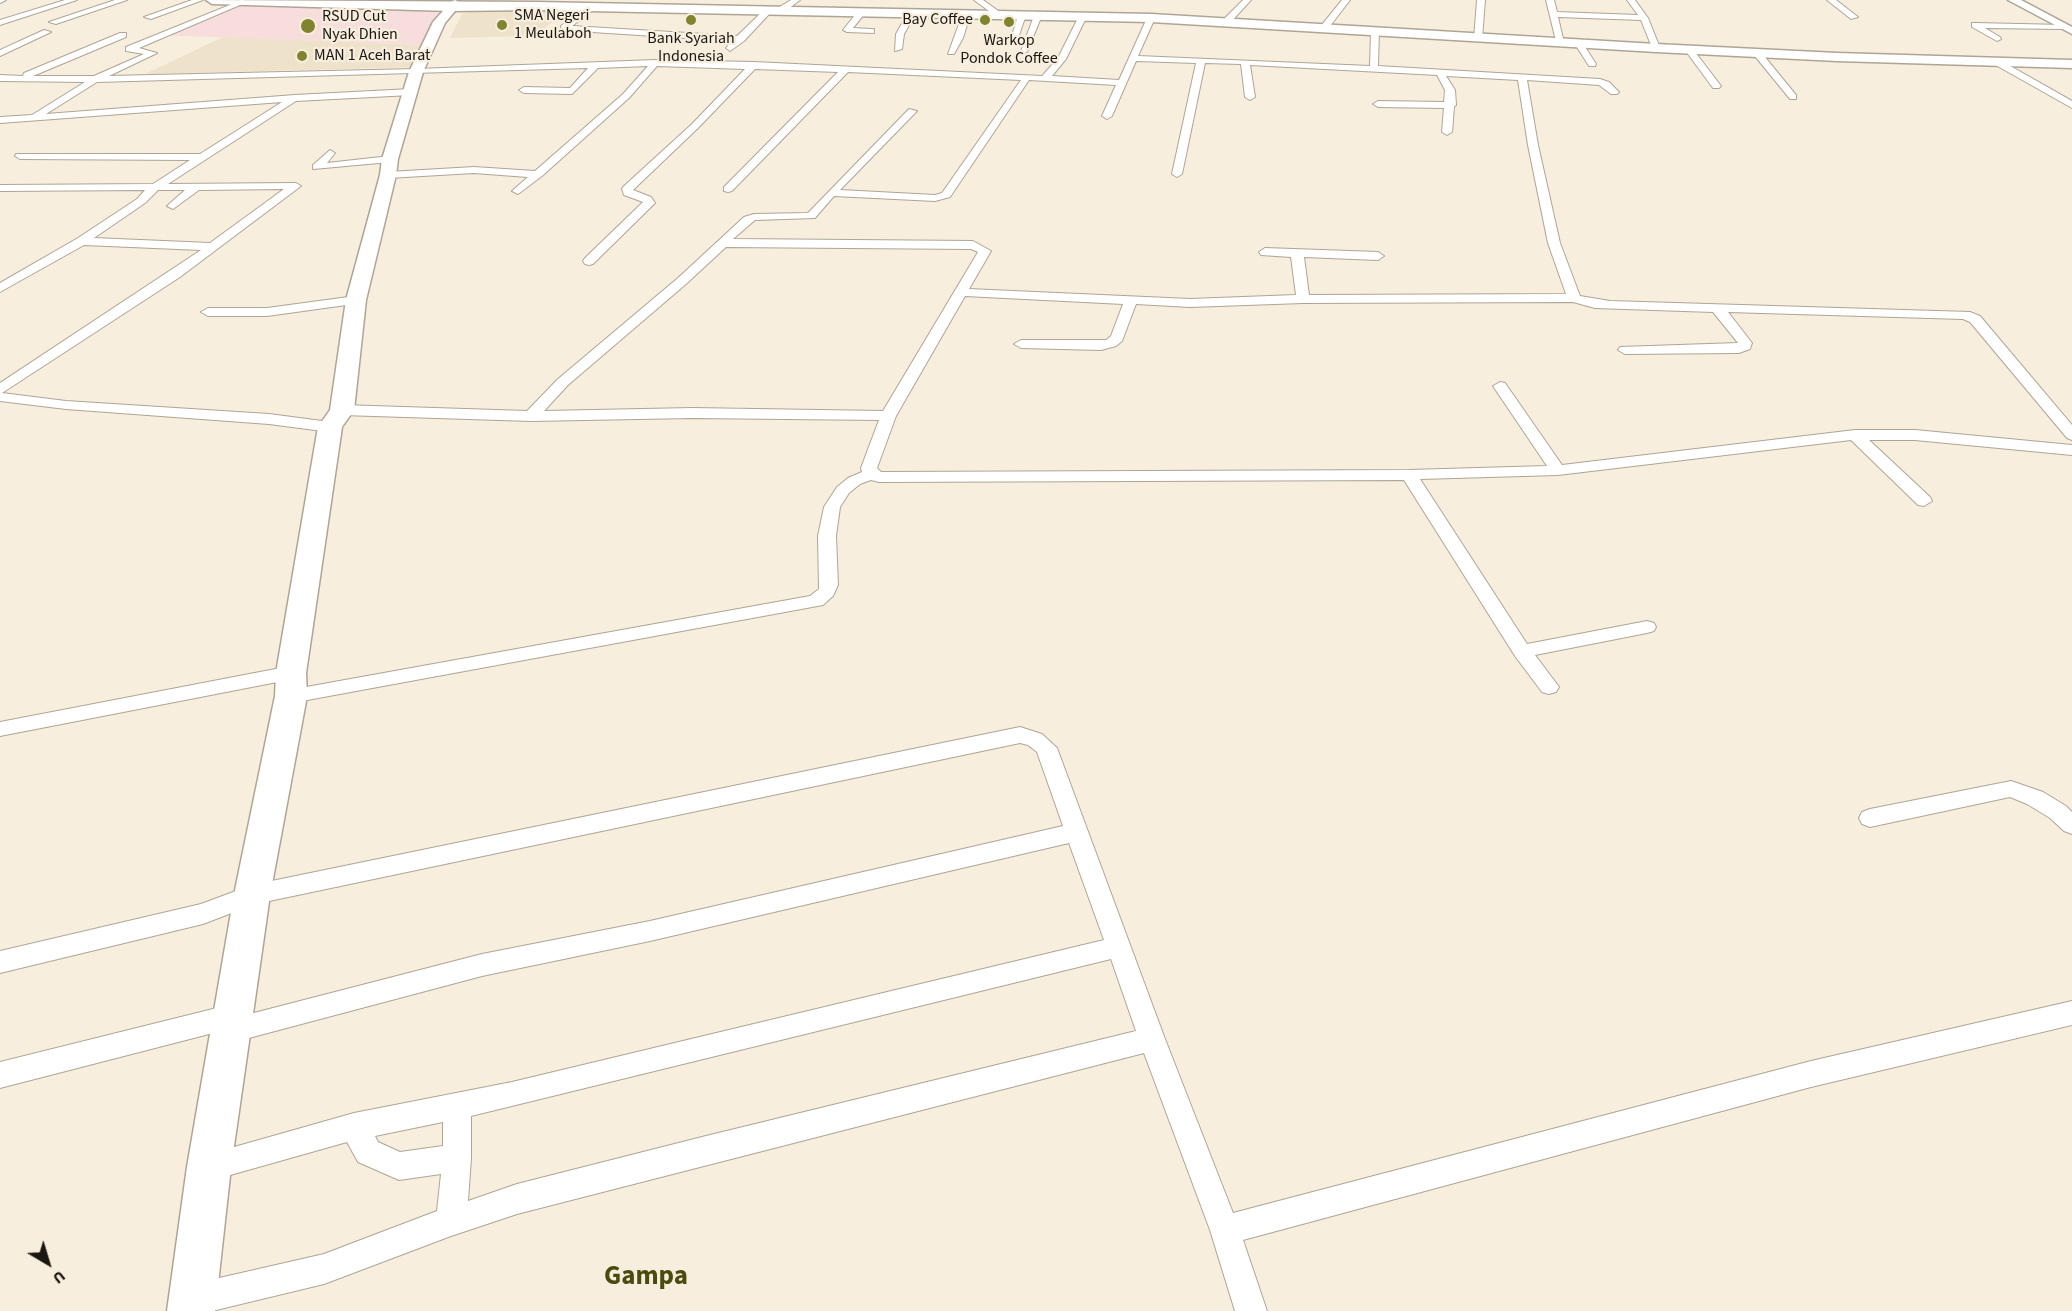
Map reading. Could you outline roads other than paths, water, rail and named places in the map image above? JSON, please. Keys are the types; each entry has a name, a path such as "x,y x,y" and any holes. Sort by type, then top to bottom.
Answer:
{"highway":[{"path":"212,0 912,14 960,12 1151,18 1689,50 2072,63"},
{"path":"325,0 461,4"}],"main road":[{"path":"192,1306 209,1167 252,895 291,685 356,300 413,82 439,22 461,4"}],"street":[{"path":"0,22 73,0"},
{"path":"53,22 123,0"},
{"path":"148,16 199,0"},
{"path":"726,51 775,10 796,0"},
{"path":"978,0 1000,15"},
{"path":"1227,21 1247,0"},
{"path":"1324,28 1346,0"},
{"path":"1478,39 1481,0"},
{"path":"1551,0 1560,43"},
{"path":"1631,0 1644,18 1656,48"},
{"path":"1831,0 1854,16"},
{"path":"2013,0 2068,29"},
{"path":"39,114 95,79 153,53 129,49 243,2"},
{"path":"593,7 564,28 741,39"},
{"path":"862,12 847,30 871,31"},
{"path":"951,52 959,38 960,12"},
{"path":"898,49 900,34 912,14"},
{"path":"1553,14 1644,18"},
{"path":"1013,41 1022,15"},
{"path":"1023,52 1038,15"},
{"path":"1045,78 1062,59 1083,16"},
{"path":"1107,116 1151,18"},
{"path":"573,30 587,22"},
{"path":"1997,39 1975,26 2068,29"},
{"path":"1374,69 1375,31"},
{"path":"0,53 47,32"},
{"path":"19,78 123,35"},
{"path":"1579,44 1592,64"},
{"path":"1689,50 1716,87"},
{"path":"1757,53 1793,97"},
{"path":"1132,58 1600,82 1606,84 1614,92"},
{"path":"0,120 39,114 295,98 413,82 597,64 714,60 754,65 1120,83"},
{"path":"1178,174 1201,60"},
{"path":"1995,61 2072,105"},
{"path":"1245,62 1250,97"},
{"path":"518,191 626,96 655,63"},
{"path":"524,90 572,91 597,64"},
{"path":"589,261 649,203 628,193 627,189 695,126 754,65"},
{"path":"728,189 846,69"},
{"path":"0,78 95,79 394,70 413,82"},
{"path":"1440,72 1450,90 1451,105 1447,132"},
{"path":"831,193 935,198 946,195 1027,77"},
{"path":"1522,77 1533,146 1554,243 1575,298"},
{"path":"0,288 82,241 141,201 154,188 295,98"},
{"path":"1378,104 1451,105"},
{"path":"531,416 563,382 748,219 811,216 912,111"},
{"path":"0,389 176,274 307,176 330,153"},
{"path":"20,156 201,157"},
{"path":"0,188 196,186 389,167 538,174"},
{"path":"173,206 196,186"},
{"path":"82,241 212,247"},
{"path":"722,243 979,247 985,251 888,416 869,468 871,474"},
{"path":"1265,252 1378,256"},
{"path":"1297,253 1303,299"},
{"path":"961,292 1190,303 1303,299 1575,298 1595,304 1951,314 1975,319 2072,435"},
{"path":"208,312 267,312 356,300"},
{"path":"1022,344 1101,346 1112,343 1117,338 1131,300"},
{"path":"1624,350 1739,349 1745,346 1718,309"},
{"path":"1500,387 1558,470"},
{"path":"0,397 66,405 269,419 692,413 888,416"},
{"path":"1855,435 1924,501"},
{"path":"0,729 816,601 827,592 829,585 827,536 832,507 843,490 854,481 871,474 879,477 1409,475 1558,470 1855,435 1915,435 2072,450"},
{"path":"1409,475 1522,651 1549,687"},
{"path":"1522,651 1647,627"},
{"path":"0,962 203,914 252,895 991,740 1020,735 1035,739 1046,748 1152,1039 1225,1230 1251,1311"},
{"path":"1870,818 2011,789 2035,798 2058,812 2072,825"},
{"path":"0,1075 232,1024 482,965 650,931 1077,832"},
{"path":"209,1167 354,1128 457,1107 1118,947"},
{"path":"1225,1230 1811,1074 2072,1012"},
{"path":"192,1306 324,1269 451,1221 517,1199 1152,1039"},
{"path":"451,1221 457,1158 457,1107"},
{"path":"354,1128 368,1152 399,1167 457,1158"}],"place":[{"name":"Bank Syariah Indonesia","path":"691,20"},
{"name":"Bay Coffee","path":"985,20"},
{"name":"Warkop Pondok Coffee","path":"1009,22"},
{"name":"SMA Negeri 1 Meulaboh","path":"502,25"},
{"name":"RSUD Cut Nyak Dhien","path":"308,26"},
{"name":"MAN 1 Aceh Barat","path":"302,56"}],"district":[{"name":"Gampa","path":"646,1278"}]}
